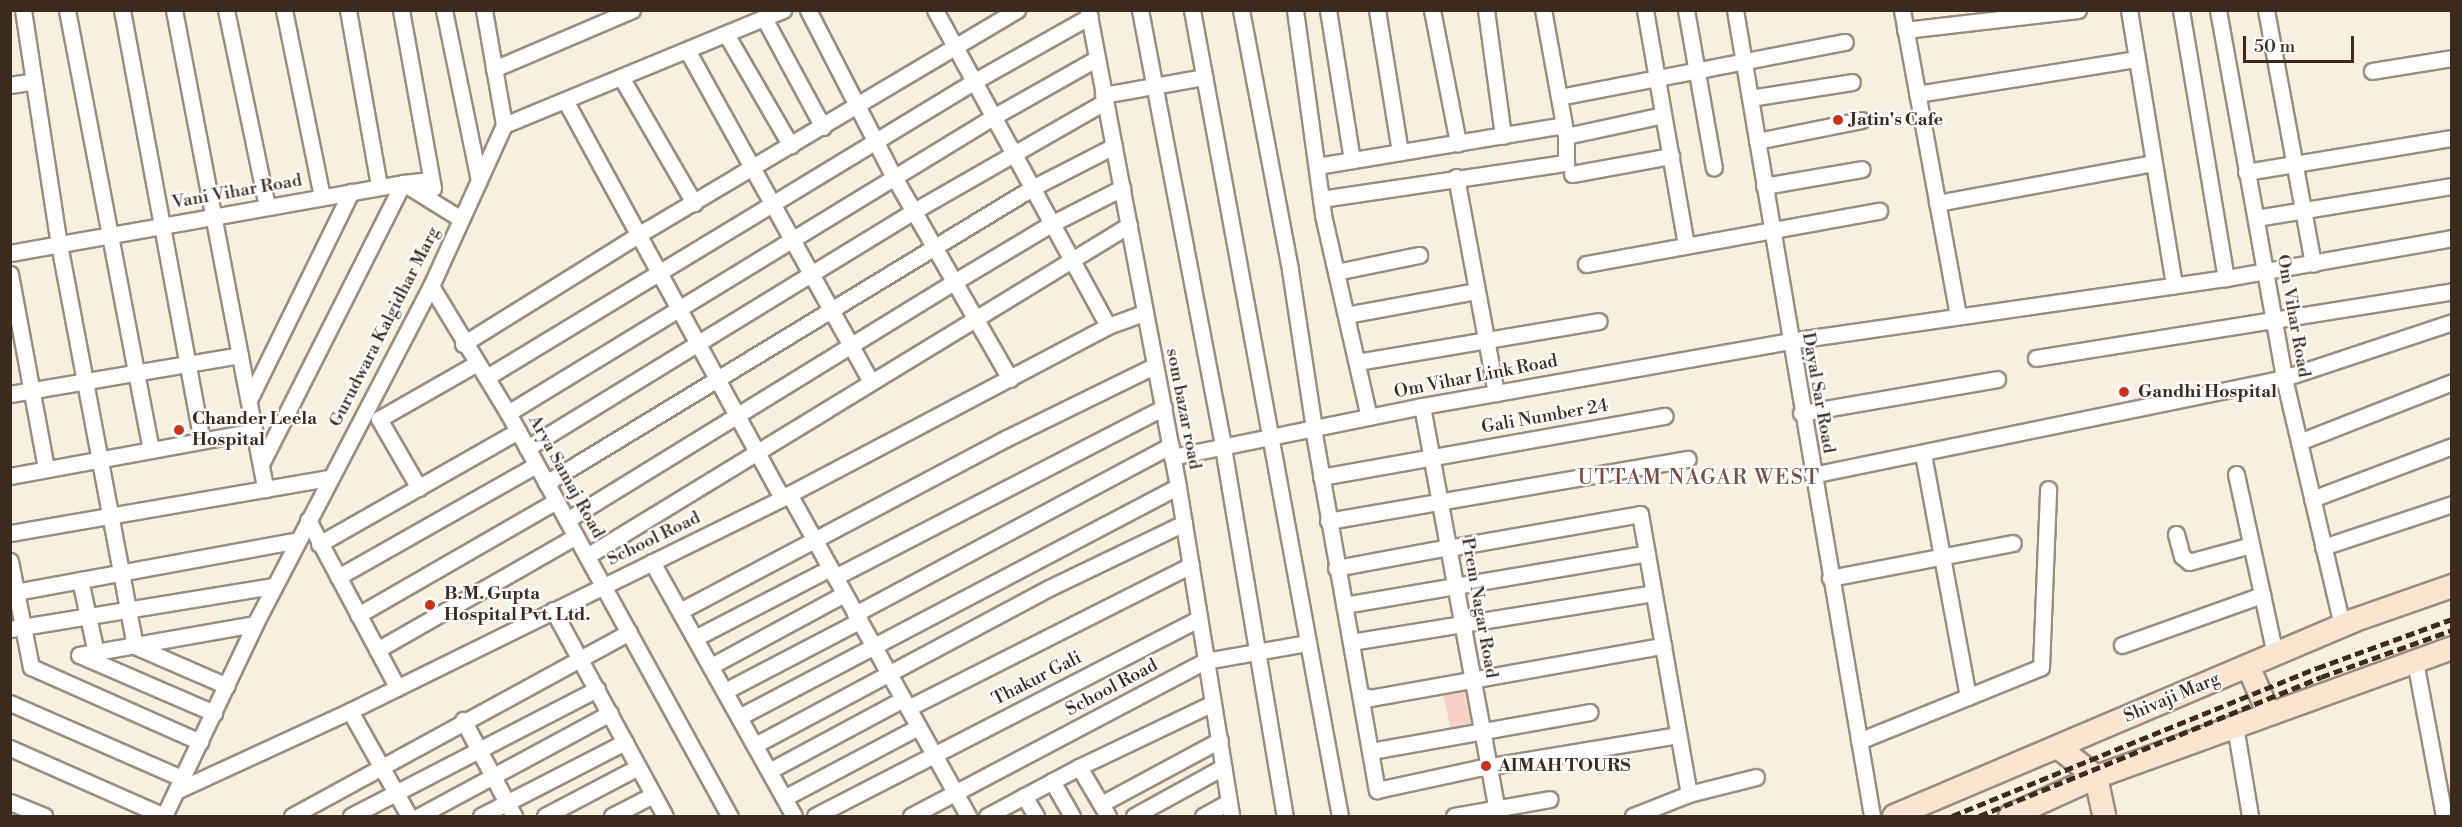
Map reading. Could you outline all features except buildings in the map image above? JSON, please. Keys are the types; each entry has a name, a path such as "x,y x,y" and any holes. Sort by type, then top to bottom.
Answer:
{"main road":[{"name":"Shivaji Marg","path":"1894,816 2342,626 2451,586"},
{"path":"2010,816 2096,777 2451,648"},
{"path":"2248,666 2269,714"},
{"path":"2058,747 2096,777 2104,816"}],"street":[{"path":"23,10 59,244 135,646"},
{"path":"67,10 108,235 151,450"},
{"path":"122,10 202,440"},
{"path":"174,10 265,489"},
{"path":"226,10 267,207"},
{"path":"284,10 322,197"},
{"path":"348,10 379,186"},
{"path":"401,10 435,203"},
{"path":"444,10 479,180"},
{"path":"484,10 504,124 782,11"},
{"path":"494,69 632,10"},
{"path":"808,10 894,177 1010,379"},
{"path":"935,10 1108,326"},
{"path":"463,344 638,235 1017,10"},
{"path":"1140,10 1223,447 1285,816"},
{"path":"1192,10 1340,816"},
{"path":"1241,10 1290,270 1328,521 1362,695 1377,790 1488,767 1678,735"},
{"path":"1295,10 1321,199 1369,417"},
{"path":"1328,10 1352,160"},
{"path":"1377,10 1400,152"},
{"path":"1432,10 1458,143"},
{"path":"1486,10 1503,136"},
{"path":"1321,199 1456,177 1566,163 1565,130 1543,10"},
{"path":"1645,10 1686,246"},
{"path":"1686,10 1714,168"},
{"name":"Dayal Sar Road","path":"1735,10 1801,413 1872,816"},
{"path":"1902,10 1958,315"},
{"path":"1905,30 2078,10"},
{"path":"2129,10 2135,59 2174,285"},
{"path":"2181,10 2226,278"},
{"name":"Om Vihar Road","path":"2218,10 2284,378 2342,626"},
{"path":"2266,10 2313,264"},
{"path":"487,377 1089,13"},
{"name":"som bazar road","path":"1089,13 1103,98 1172,451 1205,661 1220,740 1229,809"},
{"path":"764,18 823,127"},
{"path":"726,34 791,146"},
{"path":"1559,97 1743,59 1845,42"},
{"path":"687,50 754,166 870,380"},
{"path":"2372,71 2451,58"},
{"path":"508,413 993,117 1096,59"},
{"path":"1917,94 2135,59"},
{"path":"621,77 694,203"},
{"path":"527,448 1103,98 1204,77"},
{"path":"10,85 34,81"},
{"path":"1750,99 1852,82"},
{"path":"565,100 657,273 757,453 814,540 968,816"},
{"path":"1317,166 1503,136 1565,130 1663,115"},
{"path":"1757,141 1861,120"},
{"name":"Gurudwara Kalgidhar Marg","path":"164,816 274,586 431,286 504,124"},
{"path":"2246,172 2451,138"},
{"path":"546,483 1032,188 1114,146"},
{"path":"1572,174 1671,156"},
{"path":"1937,203 2153,162"},
{"path":"1764,186 1862,169"},
{"path":"1456,177 1496,393"},
{"name":"Vani Vihar Road","path":"10,253 379,186 431,180"},
{"path":"261,464 403,183 461,219"},
{"path":"2256,219 2451,186"},
{"path":"567,520 954,282 1052,224 1122,188"},
{"path":"249,400 351,192"},
{"path":"1587,264 1879,211"},
{"path":"586,556 757,453 870,380 1129,225"},
{"name":"Om Vihar Link Road","path":"725,691 857,617 1172,451 1223,447 1422,406 1789,341 2265,272 2451,238"},
{"path":"1336,272 1419,255"},
{"path":"10,274 46,469"},
{"name":"Arya Samaj Road","path":"431,286 463,344 487,377 508,413 730,816"},
{"path":"1346,315 1477,291"},
{"path":"2036,358 2273,317 2451,291"},
{"name":"School Road","path":"177,789 350,711 786,496 1108,326 1144,313"},
{"path":"1357,362 1487,342 1599,321"},
{"path":"1812,475 2284,378 2451,322"},
{"path":"10,394 240,355"},
{"path":"418,488 379,419 477,363"},
{"path":"680,611 1007,438 1154,366"},
{"path":"1801,413 1997,379"},
{"path":"2299,442 2451,382"},
{"name":"Prem Nagar Road","path":"1422,406 1497,812"},
{"path":"695,638 1164,407"},
{"name":"Gali Number 24","path":"1321,477 1665,416"},
{"path":"10,476 255,431"},
{"path":"319,544 518,431"},
{"path":"2312,499 2451,446"},
{"path":"1923,454 1968,697"},
{"path":"1328,521 1688,459"},
{"path":"338,577 536,465"},
{"path":"2236,474 2275,654"},
{"path":"10,533 330,478"},
{"path":"739,717 1178,487"},
{"path":"1859,741 2041,667 2048,489"},
{"path":"358,615 556,501"},
{"path":"2323,547 2451,504"},
{"path":"1336,568 1640,514 1689,794"},
{"path":"308,520 398,687"},
{"path":"755,745 1049,588 1184,523"},
{"path":"2176,534 2182,556 2189,562 2251,545"},
{"path":"377,650 576,536"},
{"path":"13,593 298,540"},
{"path":"1830,578 2013,543"},
{"path":"1344,605 1455,584 1647,553"},
{"path":"10,561 17,627 31,667 200,742"},
{"path":"652,562 794,816"},
{"path":"769,771 1191,565"},
{"path":"80,580 96,653"},
{"path":"17,627 274,586"},
{"path":"1351,642 1653,593"},
{"path":"711,666 844,594"},
{"path":"2122,645 2262,595"},
{"path":"553,610 665,816"},
{"name":"Thakur Gali","path":"815,816 1198,618"},
{"path":"214,713 79,655 255,624"},
{"path":"292,816 463,720 629,632"},
{"name":"School Road","path":"911,816 1205,661 1307,644"},
{"path":"135,646 227,686"},
{"path":"1362,695 1370,698 1662,646"},
{"path":"2415,661 2444,816"},
{"path":"351,816 597,689"},
{"path":"10,703 177,789 175,816"},
{"path":"996,814 1024,796 1079,767 1213,703"},
{"path":"350,711 409,816"},
{"path":"1371,751 1590,712"},
{"path":"419,816 610,714"},
{"path":"463,720 511,810"},
{"path":"2235,726 2250,816"},
{"path":"784,798 918,727"},
{"path":"1079,767 1105,810 1220,740"},
{"path":"482,816 511,810 625,742"},
{"path":"10,747 164,816"},
{"path":"545,816 638,767"},
{"path":"1134,816 1223,767"},
{"path":"1633,816 1689,794 1756,777"},
{"path":"1052,781 1072,816"},
{"path":"612,816 653,795"},
{"path":"1024,796 1036,816"},
{"path":"1454,816 1497,812 1550,799"},
{"path":"10,802 44,816"},
{"path":"1203,816 1229,809"}],"shaded area":[{"path":"1464,686 1473,730 1452,735 1442,691"}],"railway":[{"path":"1952,816 2317,668 2452,619"},
{"path":"1979,816 2321,677 2452,630"}],"place":[{"name":"Jatin's Cafe","path":"1838,120"},
{"name":"Gandhi Hospital","path":"2124,392"},
{"name":"Chander Leela Hospital","path":"179,430"},
{"name":"B.M. Gupta Hospital Pvt. Ltd.","path":"430,605"},
{"name":"AIMAH TOURS","path":"1486,766"}],"district":[{"name":"UTTAM NAGAR WEST","path":"1699,478"}]}
